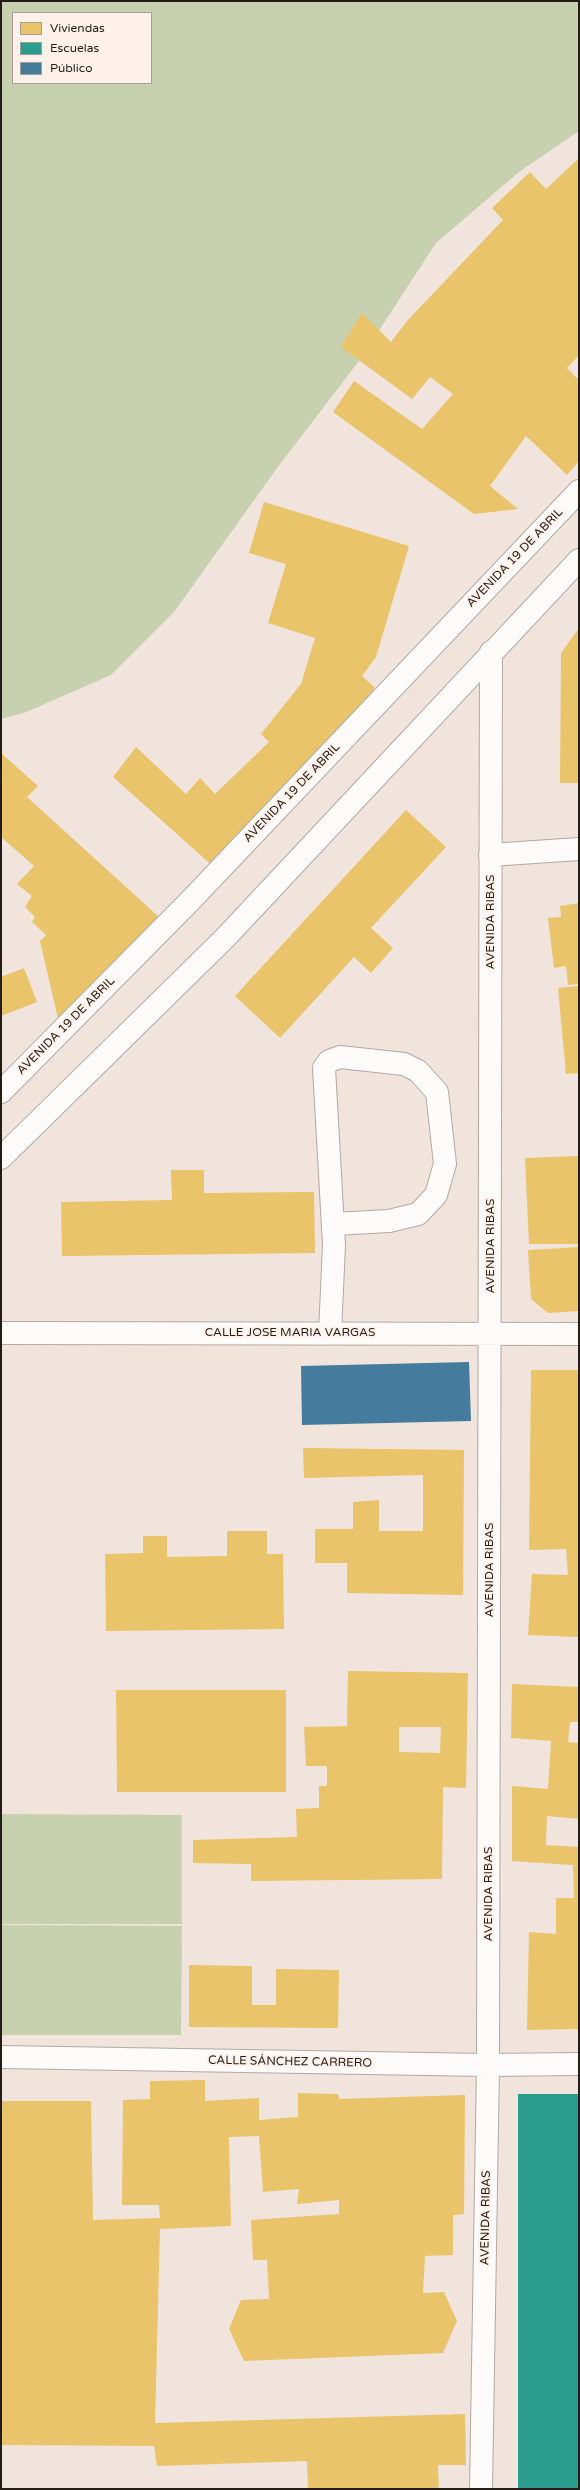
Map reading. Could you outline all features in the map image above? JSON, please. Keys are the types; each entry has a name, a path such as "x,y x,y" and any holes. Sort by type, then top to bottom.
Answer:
{"street":[{"name":"AVENIDA 19 DE ABRIL","path":"1,1092 189,902 579,491"},
{"path":"1,1158 225,938 491,652 579,560"},
{"name":"AVENIDA RIBAS","path":"481,2489 488,2065 491,1333 491,652"},
{"path":"490,855 579,850"},
{"path":"330,1333 334,1224 324,1068 329,1061 340,1057 404,1064 418,1071 436,1092 445,1164 436,1195 418,1214 389,1221 334,1224"},
{"name":"CALLE JOSE MARIA VARGAS","path":"1,1333 579,1334"},
{"name":"CALLE SÁNCHEZ CARRERO","path":"1,2057 488,2065 579,2064"}],"green space":[{"path":"1,1 579,1 579,131 519,172 436,243 359,361 277,468 174,612 111,675 24,713 1,719"},
{"path":"1,1814 182,1815 182,1924 1,1924"},
{"path":"1,1925 182,1926 181,2035 1,2035"}],"building: Viviendas":[{"path":"579,158 579,355 567,368 579,380 579,461 567,475 526,436 490,486 518,509 474,514 333,412 354,381 422,429 453,394 430,377 412,399 341,347 362,313 391,342 407,321 503,220 492,208 530,172 546,189"},
{"path":"264,502 409,546 376,657 362,676 375,688 304,771 215,868 113,777 136,747 186,794 200,778 215,794 269,742 261,734 301,684 315,638 268,623 286,564 249,553"},
{"path":"579,628 579,783 560,783 561,653"},
{"path":"1,753 38,786 27,797 159,917 59,1023 40,941 46,935 32,922 35,917 25,907 32,896 17,884 34,866 1,837"},
{"path":"406,810 446,847 371,928 393,948 371,973 354,957 280,1038 235,996"},
{"path":"579,903 579,984 568,985 566,966 554,968 548,918 561,917 560,906"},
{"path":"24,968 37,1002 1,1016 1,977"},
{"path":"579,986 579,1073 566,1074 558,988"},
{"path":"579,1156 579,1244 529,1244 525,1158"},
{"path":"171,1170 204,1170 204,1193 314,1192 315,1253 62,1256 61,1202 172,1200"},
{"path":"579,1247 579,1311 548,1313 531,1299 528,1250"},
{"path":"531,1370 579,1370 579,1637 528,1635 532,1574 568,1575 566,1549 529,1550"},
{"path":"303,1448 464,1450 463,1595 347,1593 347,1563 315,1563 315,1529 353,1529 353,1502 379,1500 379,1531 423,1531 423,1475 304,1478"},
{"path":"227,1531 267,1531 267,1554 283,1554 284,1629 106,1631 105,1554 143,1553 143,1536 167,1536 167,1557 227,1556"},
{"path":"348,1671 468,1673 466,1788 443,1787 442,1879 251,1881 251,1864 193,1863 193,1840 297,1837 296,1809 319,1808 319,1786 327,1786 327,1766 306,1766 304,1727 347,1726","holes":["399,1727 441,1727 440,1753 399,1752"]},
{"path":"512,1684 579,1687 579,1722 570,1722 568,1742 579,1743 579,1819 547,1816 546,1845 579,1847 579,2029 527,2030 529,1932 556,1934 556,1898 574,1898 573,1865 512,1861 512,1786 548,1789 551,1741 511,1738"},
{"path":"116,1690 286,1690 286,1792 117,1792"},
{"path":"189,1965 252,1966 252,2005 276,2005 276,1969 339,1970 338,2028 189,2027"},
{"path":"205,2080 205,2101 259,2098 259,2120 298,2117 298,2093 338,2094 339,2099 465,2095 464,2214 453,2215 453,2255 425,2256 423,2293 444,2292 457,2321 443,2353 244,2361 229,2329 241,2300 269,2299 267,2260 253,2260 251,2220 339,2214 339,2200 297,2204 299,2189 263,2192 259,2136 229,2137 231,2226 160,2229 155,2423 465,2414 466,2465 438,2465 439,2489 308,2489 307,2461 157,2466 154,2446 1,2445 1,2101 91,2101 93,2220 160,2218 159,2205 122,2205 123,2100 150,2099 150,2081"}],"building: Escuelas":[{"path":"518,2094 579,2094 579,2489 518,2489"}],"building: Público":[{"path":"469,1362 471,1421 302,1425 301,1366"}]}
